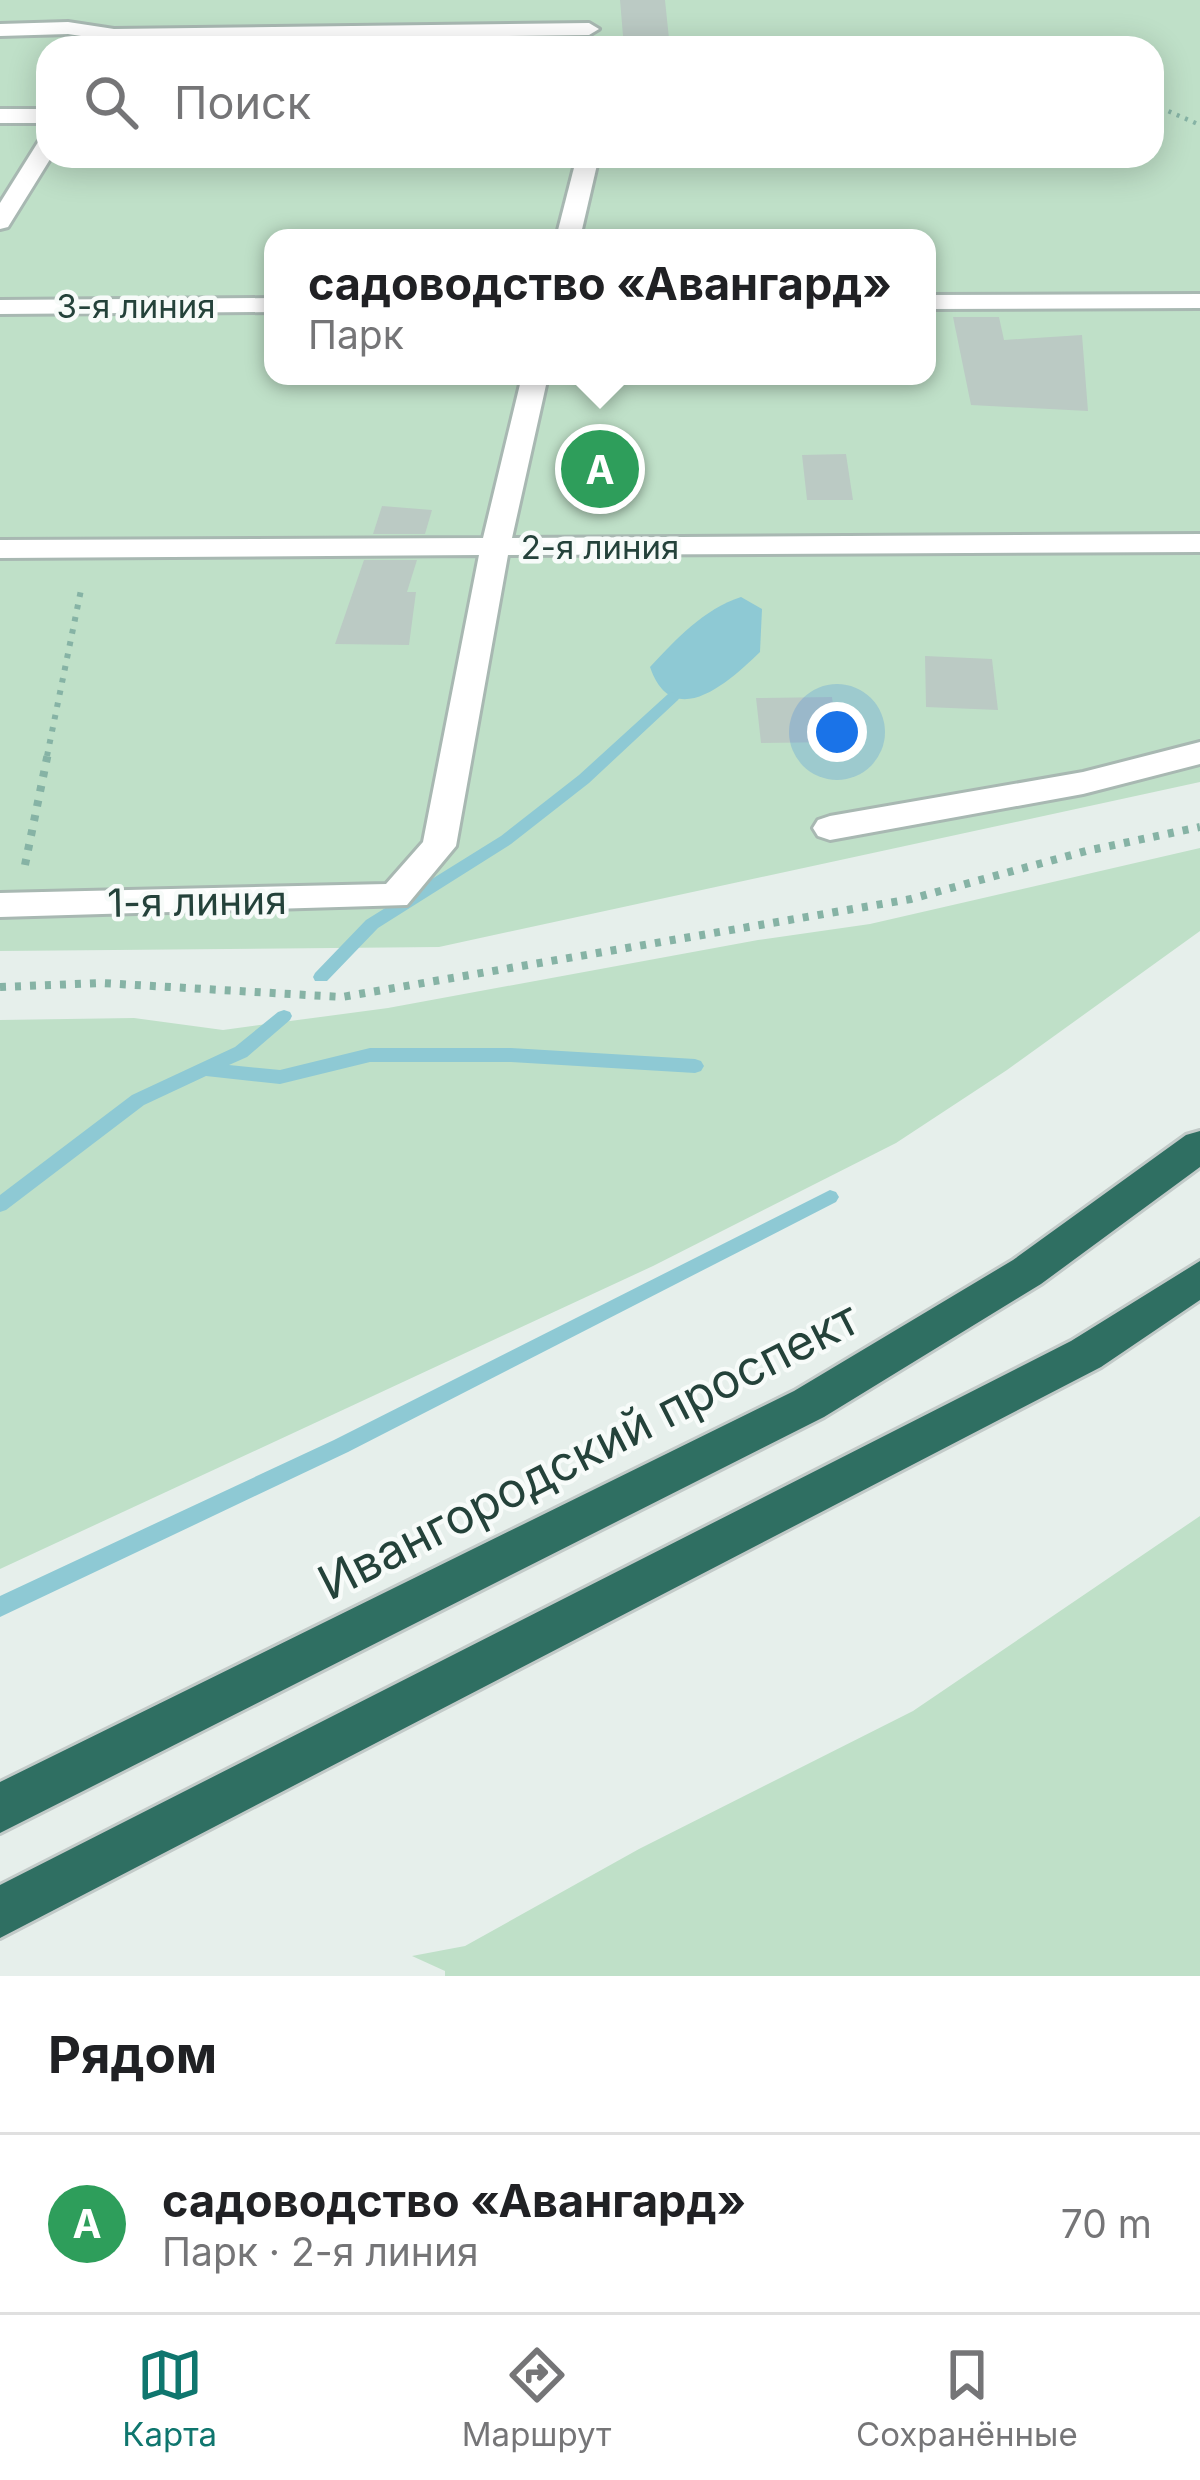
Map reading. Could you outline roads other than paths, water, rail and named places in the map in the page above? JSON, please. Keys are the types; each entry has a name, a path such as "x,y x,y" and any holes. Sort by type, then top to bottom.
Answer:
{"highway":[{"name":"Ивангородский проспект","path":"0,1808 809,1404 1027,1272 1200,1146"},
{"path":"0,1912 1086,1354 1200,1278"}],"street":[{"path":"590,36 591,0"},
{"path":"221,12 251,31"},
{"path":"187,36 341,23 543,36"},
{"path":"0,30 68,28 92,36"},
{"path":"0,116 36,116"},
{"path":"0,222 36,164"},
{"path":"570,229 585,168"},
{"path":"936,302 1200,301"},
{"name":"3-я линия","path":"0,307 264,305"},
{"path":"496,548 533,385"},
{"name":"2-я линия","path":"0,549 1200,543"},
{"name":"1-я линия","path":"8,905 395,896 439,846 496,548"},
{"path":"830,828 1083,783 1200,753"}],"water":[{"path":"741,597 762,609 760,652 703,695 673,697 660,687 650,667 703,617"}],"waterway":[{"path":"321,977 372,924 506,840 584,779 673,697"},
{"path":"0,1205 138,1100 241,1052 284,1016"},
{"path":"206,1069 280,1077 370,1055 511,1055 695,1066"},
{"path":"0,1607 341,1446 830,1197"}],"place":[{"name":"садоводство «Авангард»","path":"600,469"}]}
